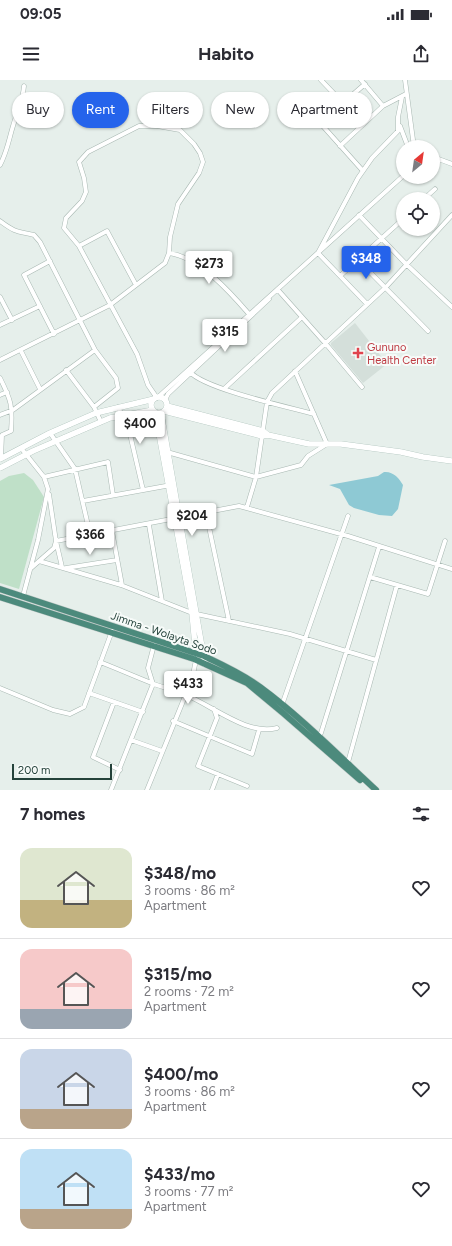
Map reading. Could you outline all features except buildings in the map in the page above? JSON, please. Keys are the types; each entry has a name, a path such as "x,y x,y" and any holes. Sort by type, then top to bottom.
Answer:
{"highway":[{"name":"Jimma - Wolayta Sodo","path":"0,589 23,596 112,630"},
{"name":"Jimma - Wolayta Sodo","path":"0,597 196,656 204,656 249,679 319,736 371,790"},
{"name":"Jimma - Wolayta Sodo","path":"196,656 205,664 246,684 376,790"}],"main road":[{"path":"1,458 95,410 156,399"},
{"path":"156,399 151,404 161,409 309,444 341,444 452,461"},
{"path":"156,399 161,409 170,485"},
{"path":"0,468 26,454 101,422 122,416 161,409"},
{"path":"161,409 170,485 205,664"},
{"path":"195,613 196,656"}],"street":[{"path":"321,80 332,92"},
{"path":"361,80 383,106"},
{"path":"405,80 404,96 398,117 405,140"},
{"path":"356,92 365,84"},
{"path":"0,165 7,149 24,86"},
{"path":"340,146 383,106 404,96"},
{"path":"404,96 413,140"},
{"path":"318,253 363,171 372,158 398,131 399,124"},
{"path":"0,360 21,351 110,305 165,263 169,254 170,237 178,204 198,173 203,162 200,153 187,136 180,130 145,125 135,128 88,152 80,158 78,165 84,178 86,192 78,206 66,218 64,228 79,246 110,305 137,354 148,385 156,399 190,372 265,305 272,296"},
{"path":"324,128 363,171"},
{"path":"440,159 452,164"},
{"path":"161,409 168,394 249,314 272,296 396,182"},
{"path":"432,192 435,189"},
{"path":"359,215 406,264 452,307"},
{"path":"247,507 256,477 264,434 267,402 272,393 386,287 452,216"},
{"path":"0,221 23,235 34,235 40,242 95,350 116,378 118,388 95,410"},
{"path":"340,276 396,226"},
{"path":"79,246 107,231 136,285"},
{"path":"318,253 367,304"},
{"path":"169,254 179,255 195,264 226,288 249,314"},
{"path":"358,260 428,331"},
{"path":"50,261 24,275 54,334"},
{"path":"278,290 362,387"},
{"path":"0,297 12,320"},
{"path":"0,325 40,306"},
{"path":"225,388 301,318"},
{"path":"0,416 13,410 95,350"},
{"path":"21,351 40,389"},
{"path":"66,370 95,410 101,422"},
{"path":"190,372 199,380 267,402 314,414"},
{"path":"167,452 256,477 301,465 308,456 327,444 295,372"},
{"path":"0,378 7,392 13,410 12,431 2,435 1,458"},
{"path":"0,395 7,392"},
{"path":"118,407 129,430 143,490"},
{"path":"50,433 75,469 90,534"},
{"path":"21,448 44,477 48,489 56,541 64,568"},
{"path":"44,477 108,462 113,495"},
{"path":"83,501 170,485"},
{"path":"23,596 48,489"},
{"path":"56,541 149,525 239,506 247,507 341,535 452,570"},
{"path":"206,513 229,621"},
{"path":"282,705 348,516"},
{"path":"149,525 162,601"},
{"path":"112,531 122,585"},
{"path":"30,570 54,548 56,541"},
{"path":"370,576 428,594 444,541"},
{"path":"319,736 322,734 379,547"},
{"path":"64,568 117,560"},
{"path":"40,561 122,585 195,613 305,639 376,660"},
{"path":"347,766 397,585"},
{"path":"0,688 53,710 70,714 84,707 112,630"},
{"path":"111,790 153,684 148,668 154,643"},
{"path":"147,790 192,679 196,656"},
{"path":"100,662 153,684 185,694 213,709 259,730 277,728"},
{"path":"89,693 143,712"},
{"path":"114,702 93,757 120,770"},
{"path":"213,709 217,718 198,766 247,786"},
{"path":"174,722 252,754 259,730"},
{"path":"131,740 162,751"},
{"path":"212,790 218,774"}],"shaded area":[{"name":"Gununo Health Center","path":"355,323 387,364 363,383 331,345 331,343"}],"green space":[{"path":"24,473 33,480 44,497 19,589 0,583 0,481 9,476"}],"water":[{"path":"384,472 395,476 403,485 398,509 392,516 379,515 354,508 349,505 340,489 329,485 378,476"}],"place":[{"name":"Gununo Health Center","path":"358,353"}]}
